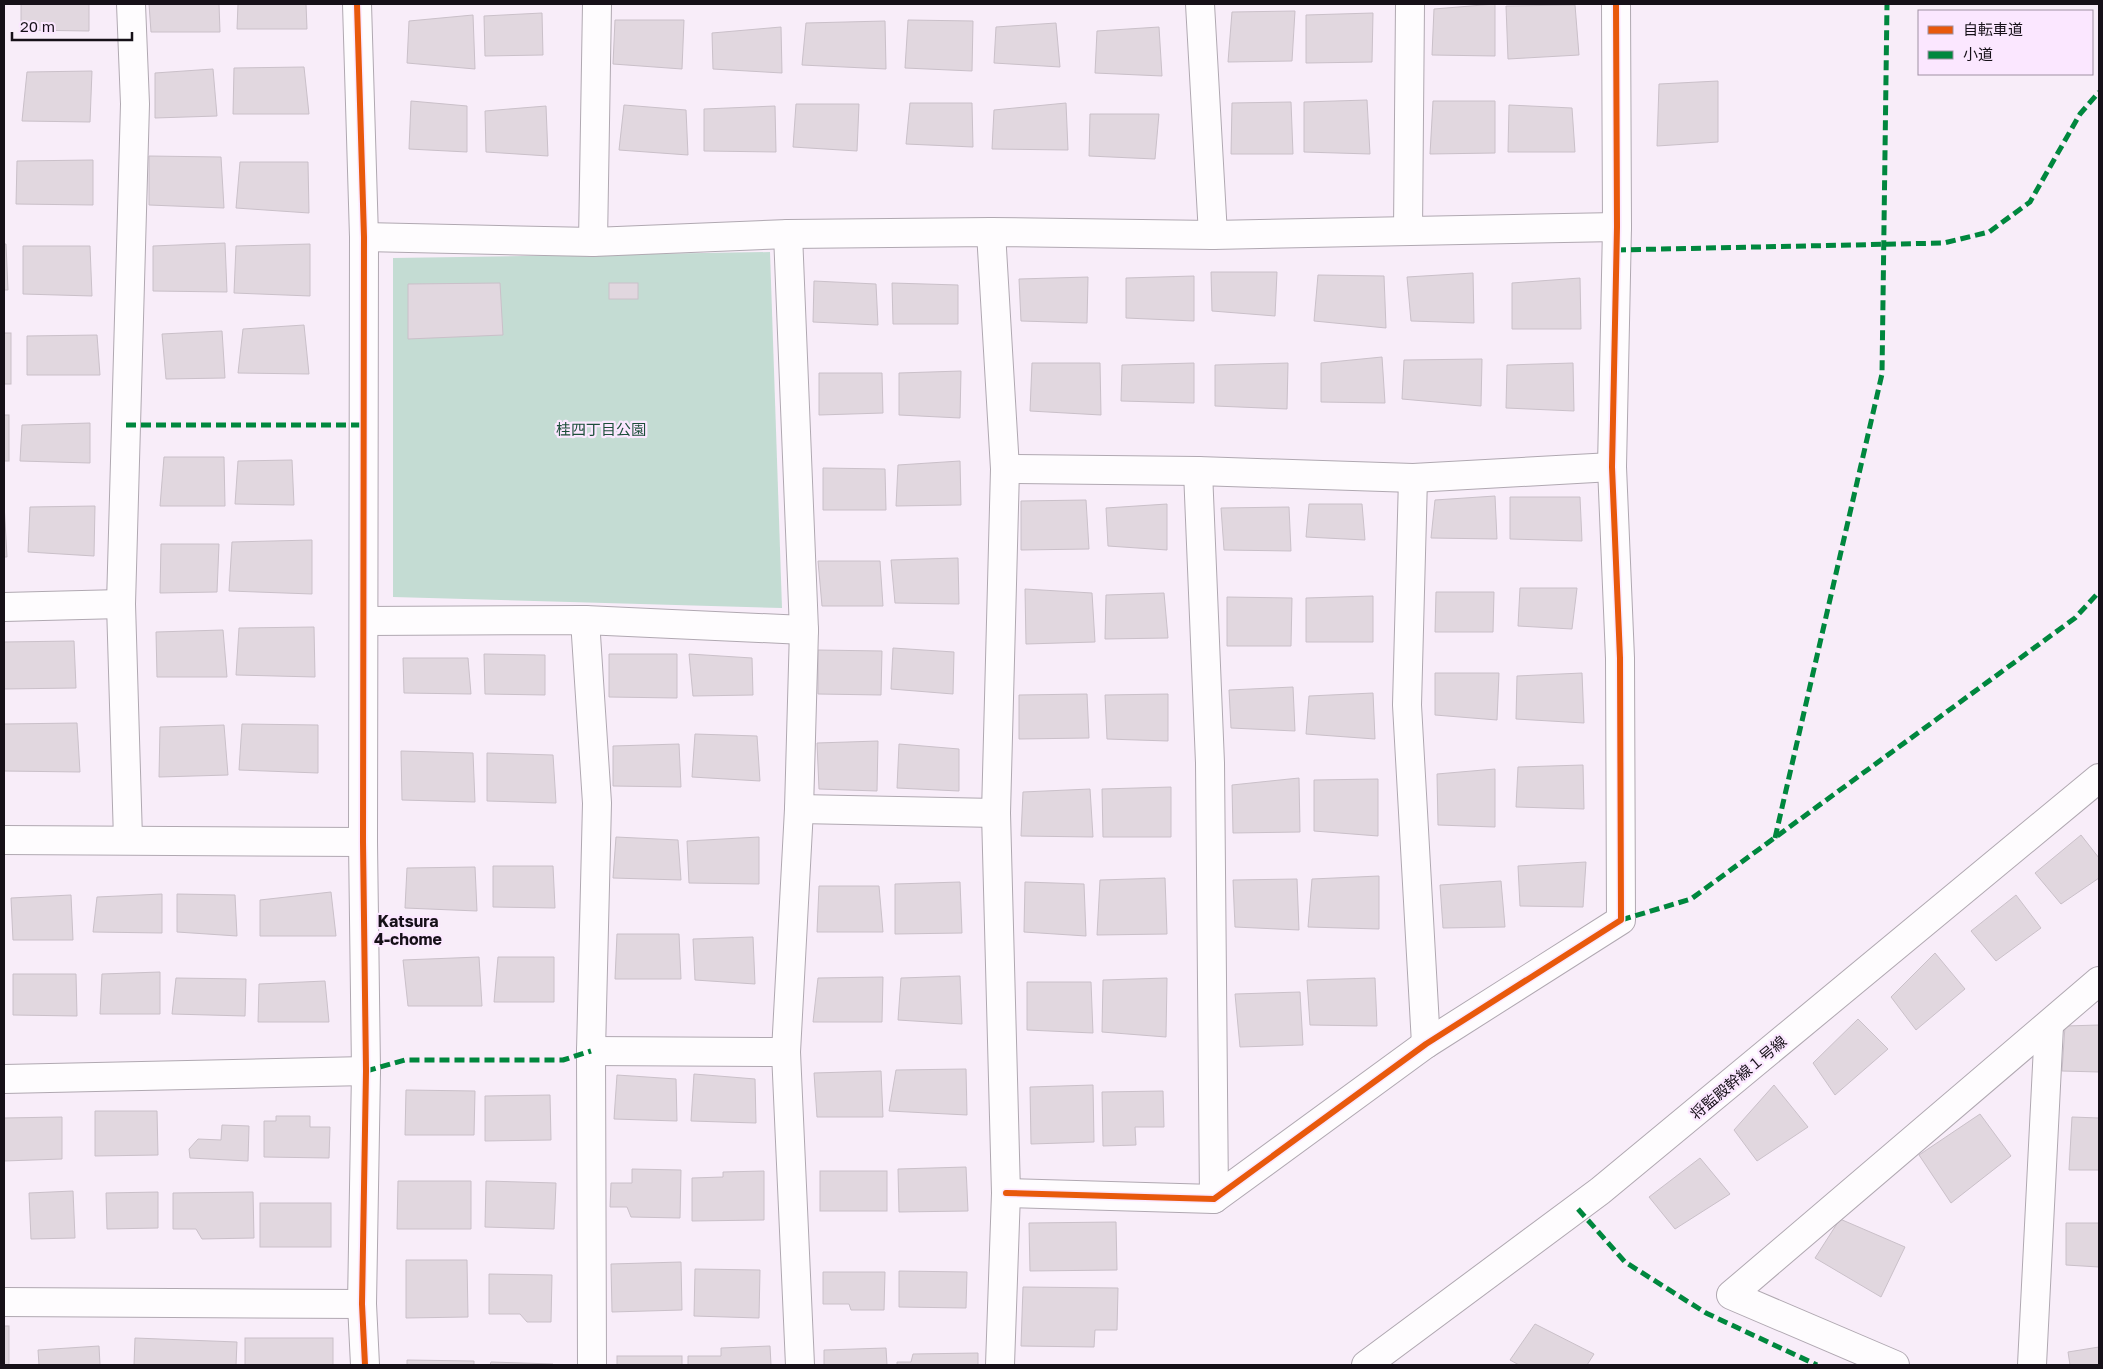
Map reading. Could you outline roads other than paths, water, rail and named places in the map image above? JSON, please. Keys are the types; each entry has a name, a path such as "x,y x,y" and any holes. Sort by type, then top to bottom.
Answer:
{"street":[{"path":"128,839 121,604 135,104 131,4"},
{"path":"357,4 364,237 365,621 363,842 366,1072 362,1304 365,1365"},
{"path":"593,242 597,4"},
{"path":"1200,4 1213,235"},
{"path":"1408,230 1410,4"},
{"path":"1006,1193 1214,1199 1426,1044 1621,920 1620,658 1612,466 1617,227 1616,4"},
{"path":"364,237 593,242 788,234 991,232 1213,235 1617,227"},
{"path":"991,232 1005,469 996,813 1006,1193 1000,1365"},
{"path":"788,234 804,630 799,809 786,1052 800,1365"},
{"path":"1005,469 1198,471 1413,478 1612,466"},
{"path":"1198,471 1210,763 1214,1199"},
{"path":"1413,478 1407,706 1426,1044"},
{"path":"4,607 121,604"},
{"path":"365,621 585,620 804,630"},
{"path":"585,620 597,803 591,1051 592,1365"},
{"name":"将監殿幹線１号線","path":"1366,1365 1600,1191 2098,782"},
{"path":"799,809 996,813"},
{"path":"4,840 128,839 363,842"},
{"path":"1895,1365 1731,1295 2049,1026 2099,981"},
{"path":"2032,1365 2049,1026"},
{"path":"591,1051 786,1052"},
{"path":"4,1079 366,1072"},
{"path":"4,1302 362,1304"}],"district":[{"name":"Katsura 4-chome","path":"408,930"}],"park label":[{"name":"桂四丁目公園","path":"601,429"}]}
